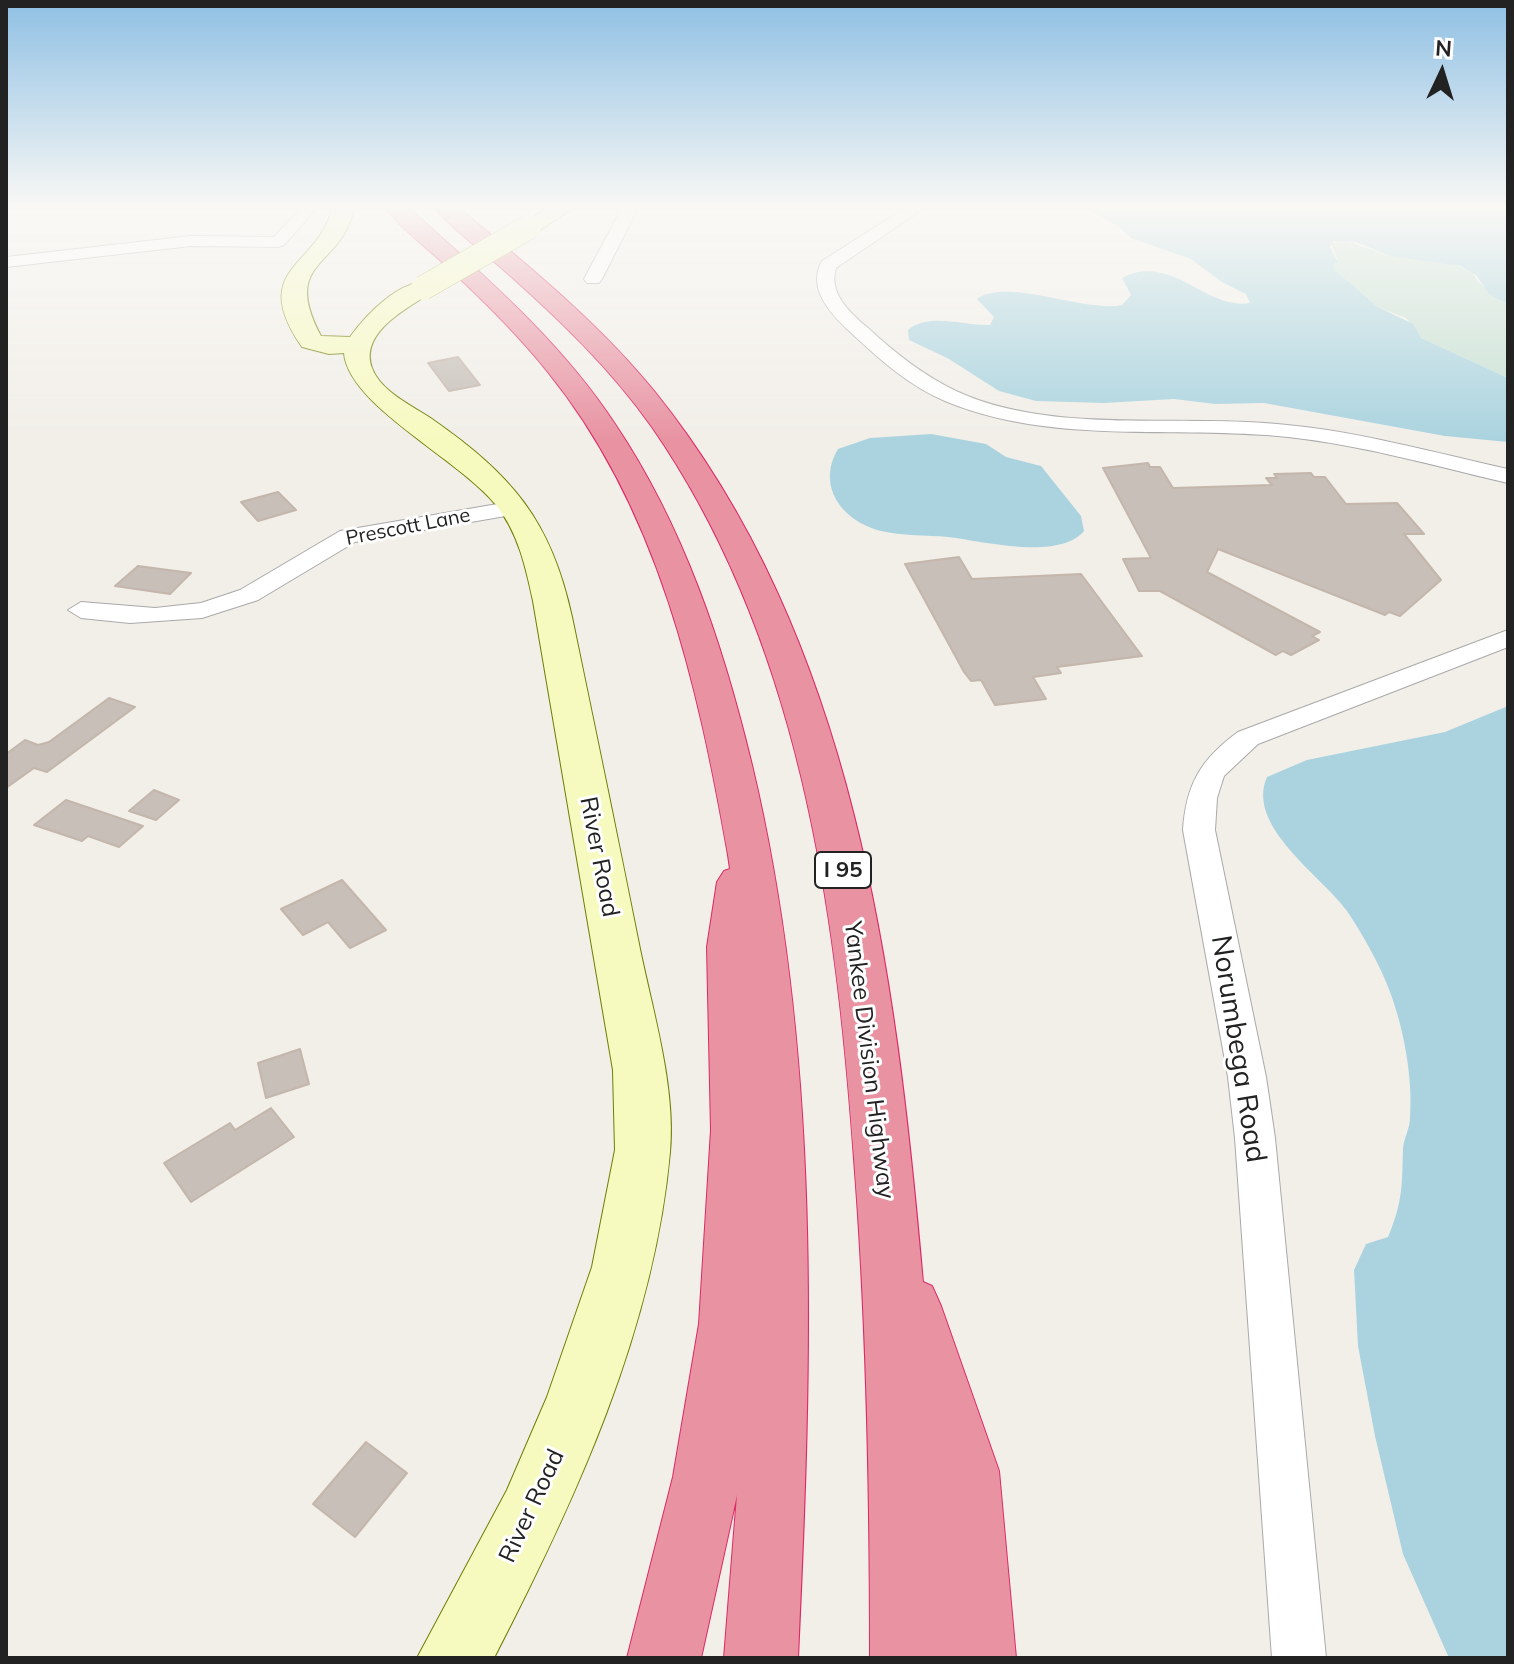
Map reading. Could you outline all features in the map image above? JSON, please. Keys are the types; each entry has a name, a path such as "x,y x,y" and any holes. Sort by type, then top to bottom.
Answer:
{"highway":[{"path":"477,286 544,350 584,398 629,469 671,558 694,621 722,721 747,836 764,956 776,1161 774,1414 761,1658"},
{"name":"Yankee Division Highway","path":"535,286 573,319 626,374 698,474 756,587 802,709 843,869 870,1038 891,1250 901,1403 907,1658"},
{"path":"664,1658 707,1477 730,1324 738,1160 731,947 747,836"},
{"path":"891,1250 965,1471 979,1658"}],"main road":[{"path":"296,286 294,301 306,334 329,346 365,356 385,313 427,286"},
{"name":"River Road","path":"306,334 365,356 515,508 531,534 549,588 632,1028 644,1129 631,1234 578,1400 531,1514 454,1658"}],"street":[{"path":"826,286 837,306 874,345 962,402 1004,415 1051,423 1285,430 1508,476"},
{"name":"Prescott Lane","path":"81,610 132,617 178,616 213,609 245,598 325,545 349,536 515,508"},
{"name":"Norumbega Road","path":"1299,1658 1255,1138 1247,1077 1199,830 1200,797 1206,776 1214,764 1248,738 1508,638"}],"green space":[{"path":"1353,286 1483,286 1508,304 1508,378 1421,338 1406,318 1378,307"}],"water":[{"path":"1126,286 1191,286 1218,299 1250,303 1246,294 1229,286 1353,286 1378,307 1413,324 1421,338 1508,378 1508,442 1445,436 1264,403 1215,404 1174,399 1104,403 1036,401 999,391 949,359 909,340 908,330 926,322 990,325 994,317 977,299 990,293 1026,293 1107,306 1122,305 1131,295"},
{"path":"1483,286 1508,286 1508,304 1489,294"},
{"path":"931,434 986,444 1006,457 1041,466 1081,516 1084,531 1072,540 1057,545 1019,547 881,531 867,526 844,510 832,489 830,476 838,449 870,438"},
{"path":"1508,706 1508,1658 1449,1658 1403,1554 1375,1436 1358,1346 1354,1270 1366,1244 1388,1237 1401,1193 1403,1148 1411,1103 1403,1038 1390,992 1365,940 1347,911 1276,832 1267,814 1263,795 1267,777 1307,760 1445,732"}],"building":[{"path":"458,357 480,385 449,391 428,363"},
{"path":"1148,463 1150,467 1160,467 1173,488 1272,485 1266,478 1277,478 1274,474 1311,473 1314,477 1325,477 1346,504 1397,503 1424,534 1404,534 1441,580 1400,616 1389,612 1385,615 1218,549 1207,572 1320,632 1312,636 1319,640 1291,655 1283,651 1276,655 1160,591 1139,591 1123,559 1151,558 1103,468"},
{"path":"278,492 296,510 258,521 241,502"},
{"path":"959,557 972,579 1081,574 1142,656 1057,667 1061,673 1033,677 1046,699 995,705 981,680 971,681 964,672 905,564"},
{"path":"138,566 191,573 170,594 115,586"},
{"path":"109,698 135,707 47,772 34,768 6,788 6,754 25,740 38,745 49,742"},
{"path":"154,790 179,800 156,820 129,811"},
{"path":"66,800 143,826 119,847 88,836 82,841 34,825"},
{"path":"342,880 386,930 350,948 328,922 303,935 281,909"},
{"path":"300,1049 309,1084 266,1098 258,1063"},
{"path":"271,1108 294,1137 191,1202 164,1163 230,1123 235,1130"},
{"path":"366,1442 407,1473 355,1537 313,1504"}]}
